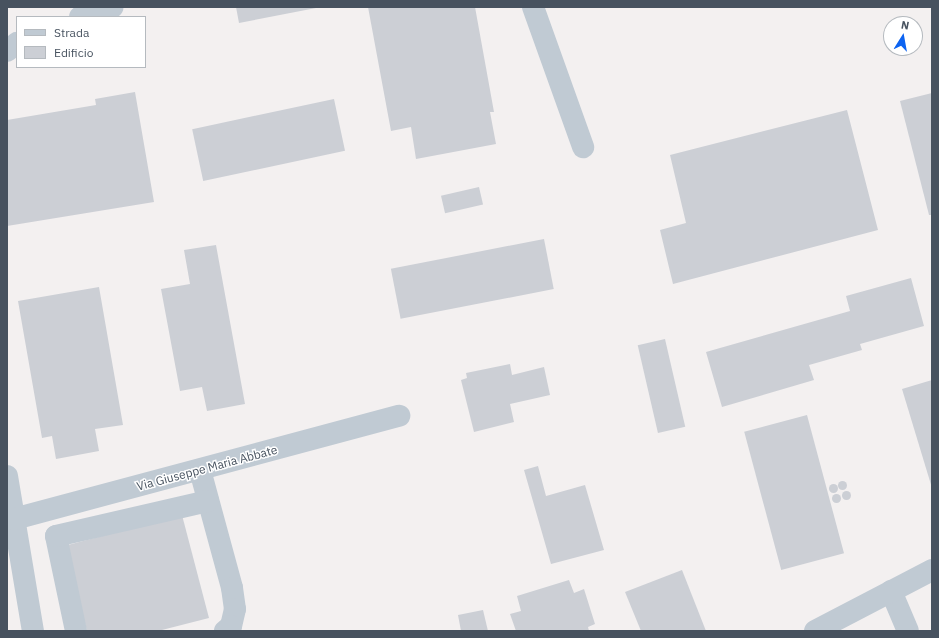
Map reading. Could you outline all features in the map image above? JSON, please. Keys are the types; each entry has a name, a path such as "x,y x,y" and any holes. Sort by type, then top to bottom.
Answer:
{"street":[{"path":"83,16 112,7"},
{"path":"532,7 582,147"},
{"path":"7,51 16,44"},
{"name":"Via Giuseppe Maria Abbate","path":"14,519 399,416"},
{"path":"200,470 232,588 235,609 231,626 225,631"},
{"path":"7,476 33,631"},
{"path":"76,631 56,536 208,501"},
{"path":"815,631 932,570"},
{"path":"891,591 908,631"}],"building":[{"path":"236,7 316,7 316,8 239,23"},
{"path":"368,7 475,7 494,112 490,112 496,144 416,159 411,127 391,131"},
{"path":"135,92 154,202 7,226 7,120 96,105 95,99"},
{"path":"932,93 932,215 929,215 900,101"},
{"path":"334,99 345,151 203,181 192,129"},
{"path":"847,110 878,230 673,284 660,230 686,223 670,155"},
{"path":"479,187 483,205 445,213 441,196"},
{"path":"544,239 554,289 401,319 391,269"},
{"path":"216,245 245,404 207,411 202,387 180,391 161,289 190,284 184,250"},
{"path":"911,278 924,326 860,344 862,350 809,365 814,380 722,407 706,352 850,311 846,296"},
{"path":"99,287 123,425 95,429 99,451 56,459 52,436 42,438 18,301"},
{"path":"665,339 685,427 658,433 638,345"},
{"path":"510,364 512,375 544,367 550,395 510,404 514,422 474,432 461,380 467,378 466,373"},
{"path":"932,380 932,488 902,389"},
{"path":"807,415 844,553 781,570 744,432"},
{"path":"538,466 546,496 585,485 604,550 551,564 524,470"},
{"path":"842,480 847,485 842,490 837,485"},
{"path":"833,483 838,488 833,493 828,488"},
{"path":"846,490 851,495 846,500 841,495"},
{"path":"836,493 841,498 836,503 831,498"},
{"path":"182,515 209,618 158,631 87,631 64,546"},
{"path":"682,570 706,631 641,631 625,592"},
{"path":"569,580 574,593 584,589 595,624 588,627 589,631 516,631 510,614 521,611 517,596"},
{"path":"483,610 488,631 461,631 458,615"}]}
